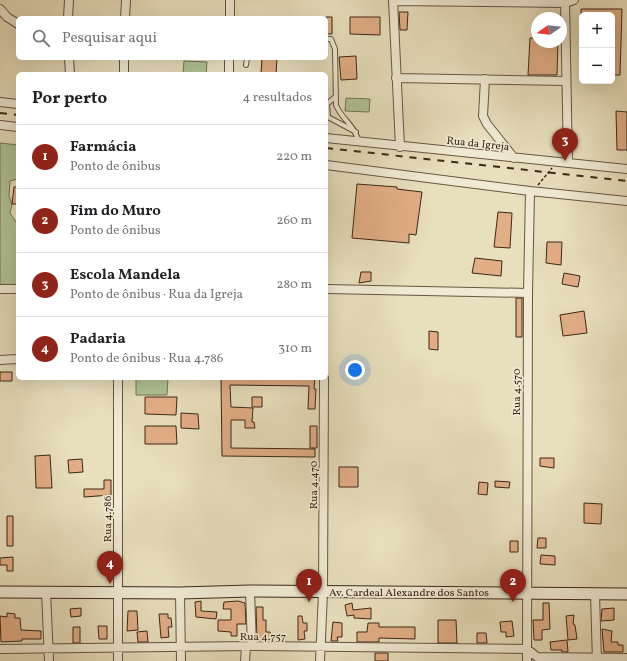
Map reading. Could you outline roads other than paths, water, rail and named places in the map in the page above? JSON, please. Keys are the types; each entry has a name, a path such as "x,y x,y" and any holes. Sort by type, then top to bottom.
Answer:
{"main road":[{"name":"Av. Cardeal Alexandre dos Santos","path":"0,592 46,591 180,593 250,591 627,594"}],"street":[{"path":"68,16 69,0"},
{"path":"125,16 126,0"},
{"path":"230,0 230,16"},
{"path":"400,147 393,0 574,0"},
{"path":"565,1 565,81 568,163"},
{"path":"0,9 7,17 16,23"},
{"path":"69,60 70,72"},
{"path":"124,60 124,72"},
{"path":"229,72 230,60"},
{"path":"396,78 565,81"},
{"path":"485,79 483,116 487,124 514,158"},
{"path":"0,102 16,104"},
{"path":"0,126 16,128"},
{"name":"Rua da Igreja","path":"328,138 627,170"},
{"path":"328,165 530,191 627,201"},
{"name":"Rua 4.570","path":"527,661 526,593 530,191"},
{"path":"0,289 16,289"},
{"path":"328,289 528,293"},
{"path":"0,360 16,360"},
{"name":"Rua 4.786","path":"118,380 118,661"},
{"name":"Rua 4.470","path":"320,661 323,592 324,380"},
{"path":"46,591 49,661"},
{"path":"245,661 249,646 250,591"},
{"path":"180,593 181,661"},
{"path":"595,594 597,659"},
{"name":"Rua 4.757","path":"0,649 249,646 527,648"},
{"path":"527,648 537,657 597,659 627,658"}],"lane":[{"path":"328,39 331,39 336,48 335,97 339,113 351,124 356,132 359,142"},
{"path":"246,65 247,60"},
{"path":"328,103 335,97"},
{"path":"328,117 356,132"}],"railway":[{"path":"0,113 16,115"},
{"path":"328,148 627,181"}],"place":[{"name":"Escola Mandela","path":"565,161"},
{"name":"Padaria","path":"110,584"},
{"name":"Farmácia","path":"309,602"},
{"name":"Fim do Muro","path":"513,602"}]}
